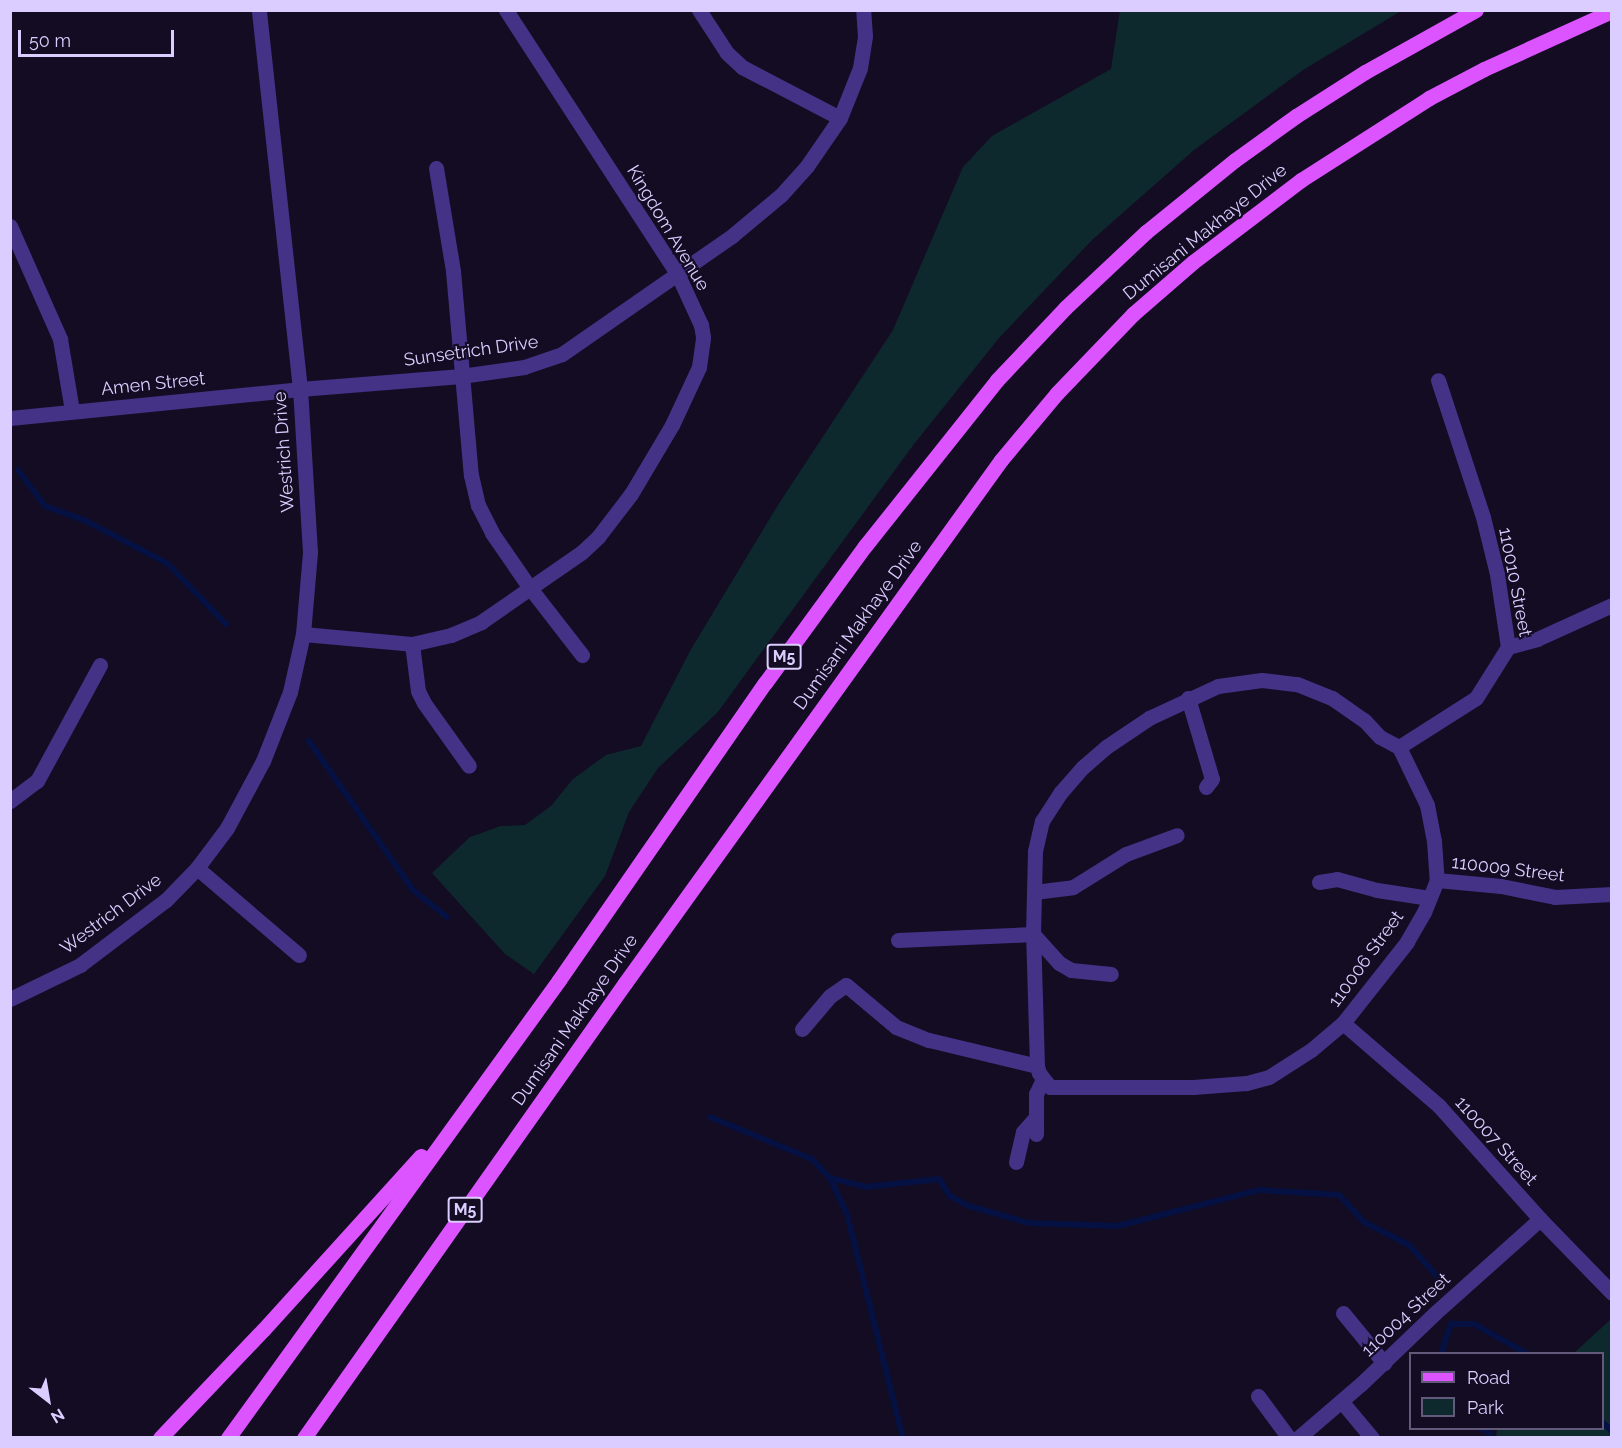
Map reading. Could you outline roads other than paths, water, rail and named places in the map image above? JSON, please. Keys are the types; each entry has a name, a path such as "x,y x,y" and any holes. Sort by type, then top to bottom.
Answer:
{"main road":[{"name":"Dumisani Makhaye Drive","path":"228,1437 559,980 765,683 865,546 997,380 1065,308 1146,232 1235,160 1296,116 1365,72 1476,10"},
{"name":"Dumisani Makhaye Drive","path":"304,1437 652,945 1001,460 1057,393 1142,307 1202,255 1301,180 1430,98 1484,69 1611,11"},
{"path":"159,1437 263,1330 470,1102"}],"street":[{"name":"Westrich Drive","path":"10,999 80,965 166,900 197,868 227,828 263,760 290,692 303,634 310,552 300,388 259,10"},
{"name":"Kingdom Avenue","path":"303,634 412,644 466,630 530,588 582,552 598,537 631,494 672,425 699,367 703,337 701,325 678,275 506,10"},
{"path":"699,10 727,53 742,67 840,118"},
{"name":"Sunsetrich Drive","path":"300,388 461,376 524,367 562,354 733,235 781,195 807,166 840,118 860,68 865,36 863,10"},
{"path":"436,168 453,271 471,475 478,505 492,533 530,588 582,655"},
{"path":"10,226 60,339 72,411"},
{"name":"110010 Street","path":"1399,747 1476,698 1508,647 1508,628 1483,517 1438,380"},
{"name":"Amen Street","path":"10,418 300,388"},
{"path":"1508,647 1536,639 1611,605"},
{"path":"412,644 418,691 431,716 469,766"},
{"path":"10,801 37,781 100,665"},
{"path":"1036,1134 1036,1094 1040,1072 1034,934 1035,851 1042,821 1061,792 1083,767 1106,747 1149,718 1188,698 1218,686 1262,680 1297,684 1332,698 1364,720 1380,736 1399,747"},
{"path":"1188,698 1212,779 1206,787"},
{"name":"110006 Street","path":"802,1029 830,996 846,985 896,1027 929,1040 1040,1072 1050,1087 1193,1087 1246,1083 1269,1077 1343,1023 1407,942 1430,898 1437,880 1427,805 1399,747"},
{"path":"1034,892 1073,887 1126,854 1177,835"},
{"path":"197,868 299,955"},
{"path":"1319,882 1337,879 1377,890 1430,898"},
{"name":"110009 Street","path":"1437,880 1501,886 1555,897 1611,894"},
{"path":"898,940 1034,934"},
{"path":"1034,934 1059,963 1071,970 1111,974"},
{"name":"110007 Street","path":"1343,1023 1439,1106 1540,1219 1611,1293"},
{"path":"1016,1162 1023,1131 1036,1117"},
{"name":"110004 Street","path":"1298,1437 1342,1402 1540,1219"},
{"path":"1343,1313 1383,1363"},
{"path":"1258,1396 1289,1437"},
{"path":"1342,1402 1372,1437"}],"waterway":[{"path":"18,470 45,506 84,520 167,563 226,624"},
{"path":"309,741 413,890 447,917"},
{"path":"710,1117 812,1159 830,1178 847,1214 903,1438"},
{"path":"830,1178 865,1187 939,1179 950,1196 969,1206 1029,1223 1118,1226 1259,1190 1339,1195 1364,1222 1409,1245 1445,1285"},
{"path":"1442,1352 1451,1324 1474,1324 1524,1352"},
{"path":"1604,1424 1612,1431"},
{"path":"1485,1430 1491,1438"}]}
